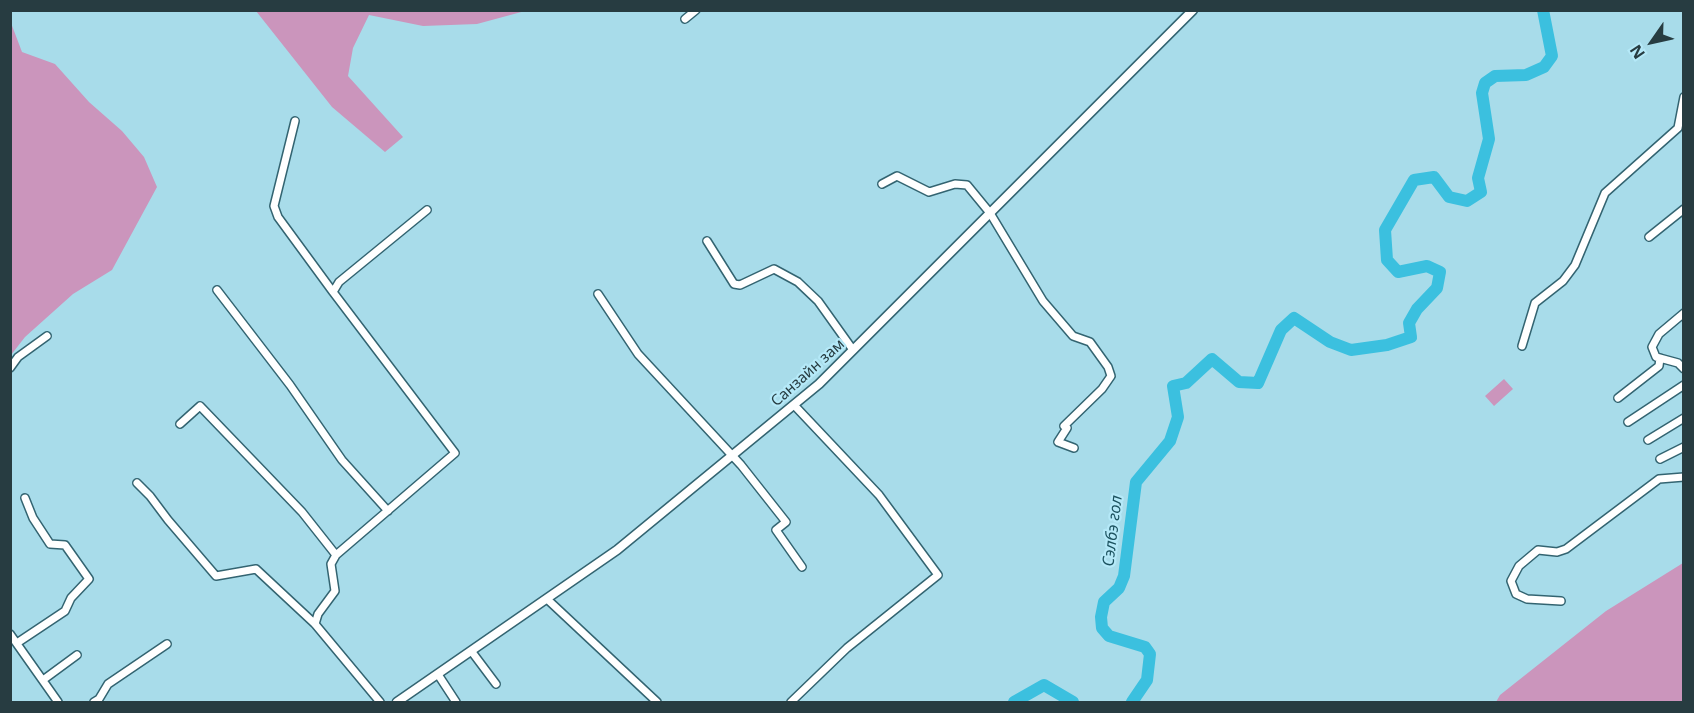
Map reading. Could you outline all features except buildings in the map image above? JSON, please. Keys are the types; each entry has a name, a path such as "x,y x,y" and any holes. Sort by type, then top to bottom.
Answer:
{"main road":[{"name":"Санзайн зам","path":"397,702 439,676 617,550 794,405 853,350 1192,11"}],"street":[{"path":"685,19 696,10"},
{"path":"1522,346 1534,303 1563,282 1575,265 1605,192 1678,128 1683,97"},
{"path":"295,121 274,206 278,217 455,453 336,555 331,564 335,591 318,614 315,624"},
{"path":"882,184 897,176 929,192 955,184 967,185 990,213 1043,301 1073,336 1090,342 1111,370 1111,375 1102,389 1064,426 1067,428 1058,442 1074,448"},
{"path":"1648,237 1683,209"},
{"path":"333,292 339,282 427,210"},
{"path":"707,241 734,284 740,285 774,269 798,282 818,301 853,350"},
{"path":"217,290 290,385 342,460 388,511"},
{"path":"598,294 638,354 731,457 741,465 786,522 776,530 802,567"},
{"path":"1683,313 1659,334 1654,342 1653,352 1660,358 1678,363 1683,369"},
{"path":"10,368 18,357 47,336"},
{"path":"1618,398 1659,366 1660,358"},
{"path":"1628,422 1683,385"},
{"path":"791,702 847,648 938,575 879,495 794,405"},
{"path":"180,424 200,406 302,512 336,555"},
{"path":"1648,440 1683,418"},
{"path":"1660,459 1683,447"},
{"path":"1561,601 1527,599 1516,594 1511,581 1519,566 1538,550 1557,552 1566,549 1659,479 1683,477"},
{"path":"137,483 216,576 256,569 315,624 380,702"},
{"path":"17,643 65,611 71,598 89,579 65,545 50,544 33,518 26,498"},
{"path":"547,599 657,702"},
{"path":"10,634 58,702"},
{"path":"94,702 99,699 108,684 167,644"},
{"path":"472,652 496,684"},
{"path":"43,680 77,655"},
{"path":"439,676 456,702"}],"shaded area":[{"path":"256,11 525,11 477,24 423,26 369,15 353,48 348,76 403,137 385,152 332,107"},
{"path":"11,23 22,52 55,64 89,102 122,131 144,157 157,187 112,270 73,294 25,337 11,355"},
{"path":"1504,379 1513,389 1494,406 1485,396"},
{"path":"1683,563 1683,702 1496,702 1500,695 1606,611"}],"waterway":[{"name":"Сэлбэ гол","path":"1132,702 1147,680 1150,654 1145,647 1109,636 1102,628 1101,617 1104,602 1119,588 1124,576 1136,482 1170,441 1178,417 1173,386 1186,383 1212,359 1239,382 1258,383 1281,330 1294,318 1330,342 1351,350 1387,345 1411,337 1409,323 1417,309 1437,288 1440,272 1427,266 1398,272 1387,260 1385,230 1414,180 1434,177 1449,197 1467,201 1481,192 1478,178 1489,139 1482,93 1485,83 1495,76 1526,75 1544,67 1552,56 1543,10"},
{"name":"Сэлбэ гол","path":"1014,702 1044,685 1073,702"}]}
